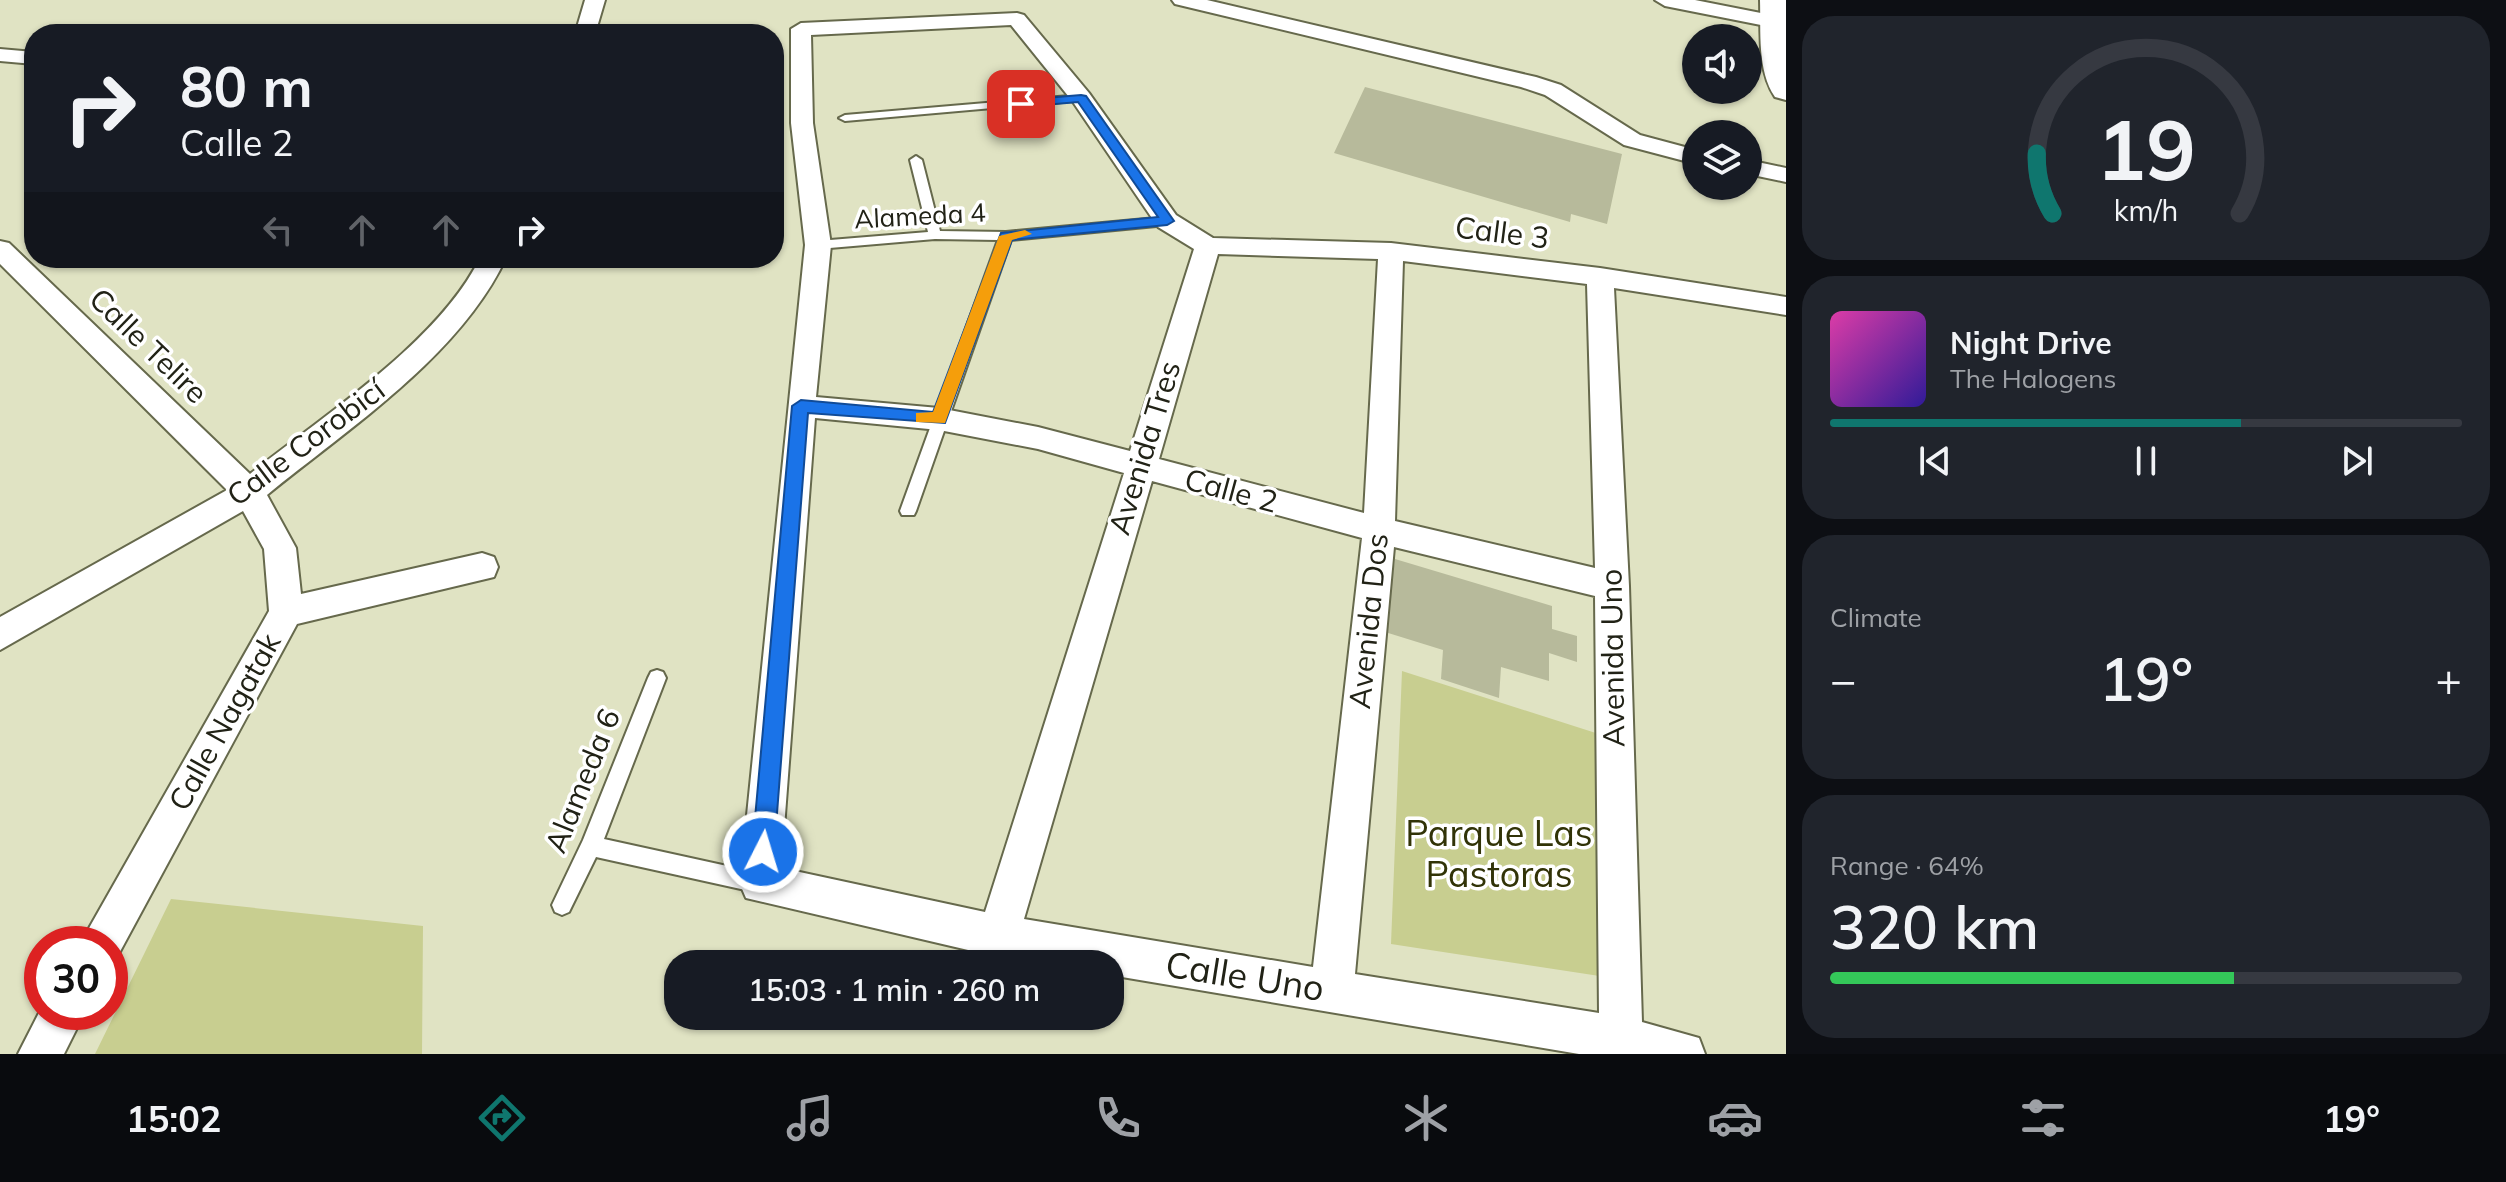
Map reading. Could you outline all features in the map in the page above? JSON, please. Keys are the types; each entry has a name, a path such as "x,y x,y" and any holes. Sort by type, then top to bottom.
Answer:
{"main road":[{"path":"1775,11 1776,56 1786,91"}],"street":[{"path":"588,24 595,0"},
{"path":"1182,0 1528,82 1553,90 1632,140 1682,153"},
{"path":"1665,0 1775,11"},
{"path":"760,884 818,245 802,123 801,29 1017,19 1081,98 1167,221 1208,246"},
{"path":"0,55 24,57"},
{"path":"1762,170 1786,175"},
{"name":"Calle 3","path":"1208,246 1391,251 1600,277 1786,306"},
{"name":"Avenida Tres","path":"998,936 1208,246"},
{"name":"Calle Telire","path":"0,249 249,492"},
{"name":"Avenida Dos","path":"1332,990 1379,530 1391,251"},
{"name":"Calle Corobicí","path":"0,635 249,492 402,368 471,295 487,268"},
{"name":"Avenida Uno","path":"1600,277 1612,586 1621,1039"},
{"name":"Calle 2","path":"801,406 939,419 1038,438 1379,530 1612,586"},
{"name":"Calle Nagatak","path":"111,926 286,612 280,548 249,492"},
{"path":"286,612 482,567"},
{"name":"Calle Uno","path":"760,884 998,936 1621,1039 1683,1054"},
{"path":"40,1054 53,1030"}],"lane":[{"path":"845,118 1081,98"},
{"path":"916,160 935,235"},
{"name":"Alameda 4","path":"818,245 935,235 1006,236 1167,221"},
{"path":"908,511 1006,236"},
{"name":"Alameda 6","path":"562,905 591,846 657,678"},
{"path":"591,846 760,884"}],"green space":[{"name":"Parque Las Pastoras","path":"1402,671 1602,735 1606,977 1391,944"},
{"path":"171,899 423,926 422,1054 95,1054 107,1030 128,1030 128,987"}],"building":[{"path":"1365,87 1622,154 1607,224 1571,214 1570,222 1334,153"},
{"path":"1395,559 1552,606 1552,629 1577,636 1577,662 1549,653 1549,681 1501,667 1499,698 1441,679 1443,650 1385,632"}],"slow traffic":[{"path":"922,417 939,419 1006,236 1025,234"}],"route":[{"path":"763,852 801,406 939,419 1006,236 1167,221 1081,98 1021,104"}]}
